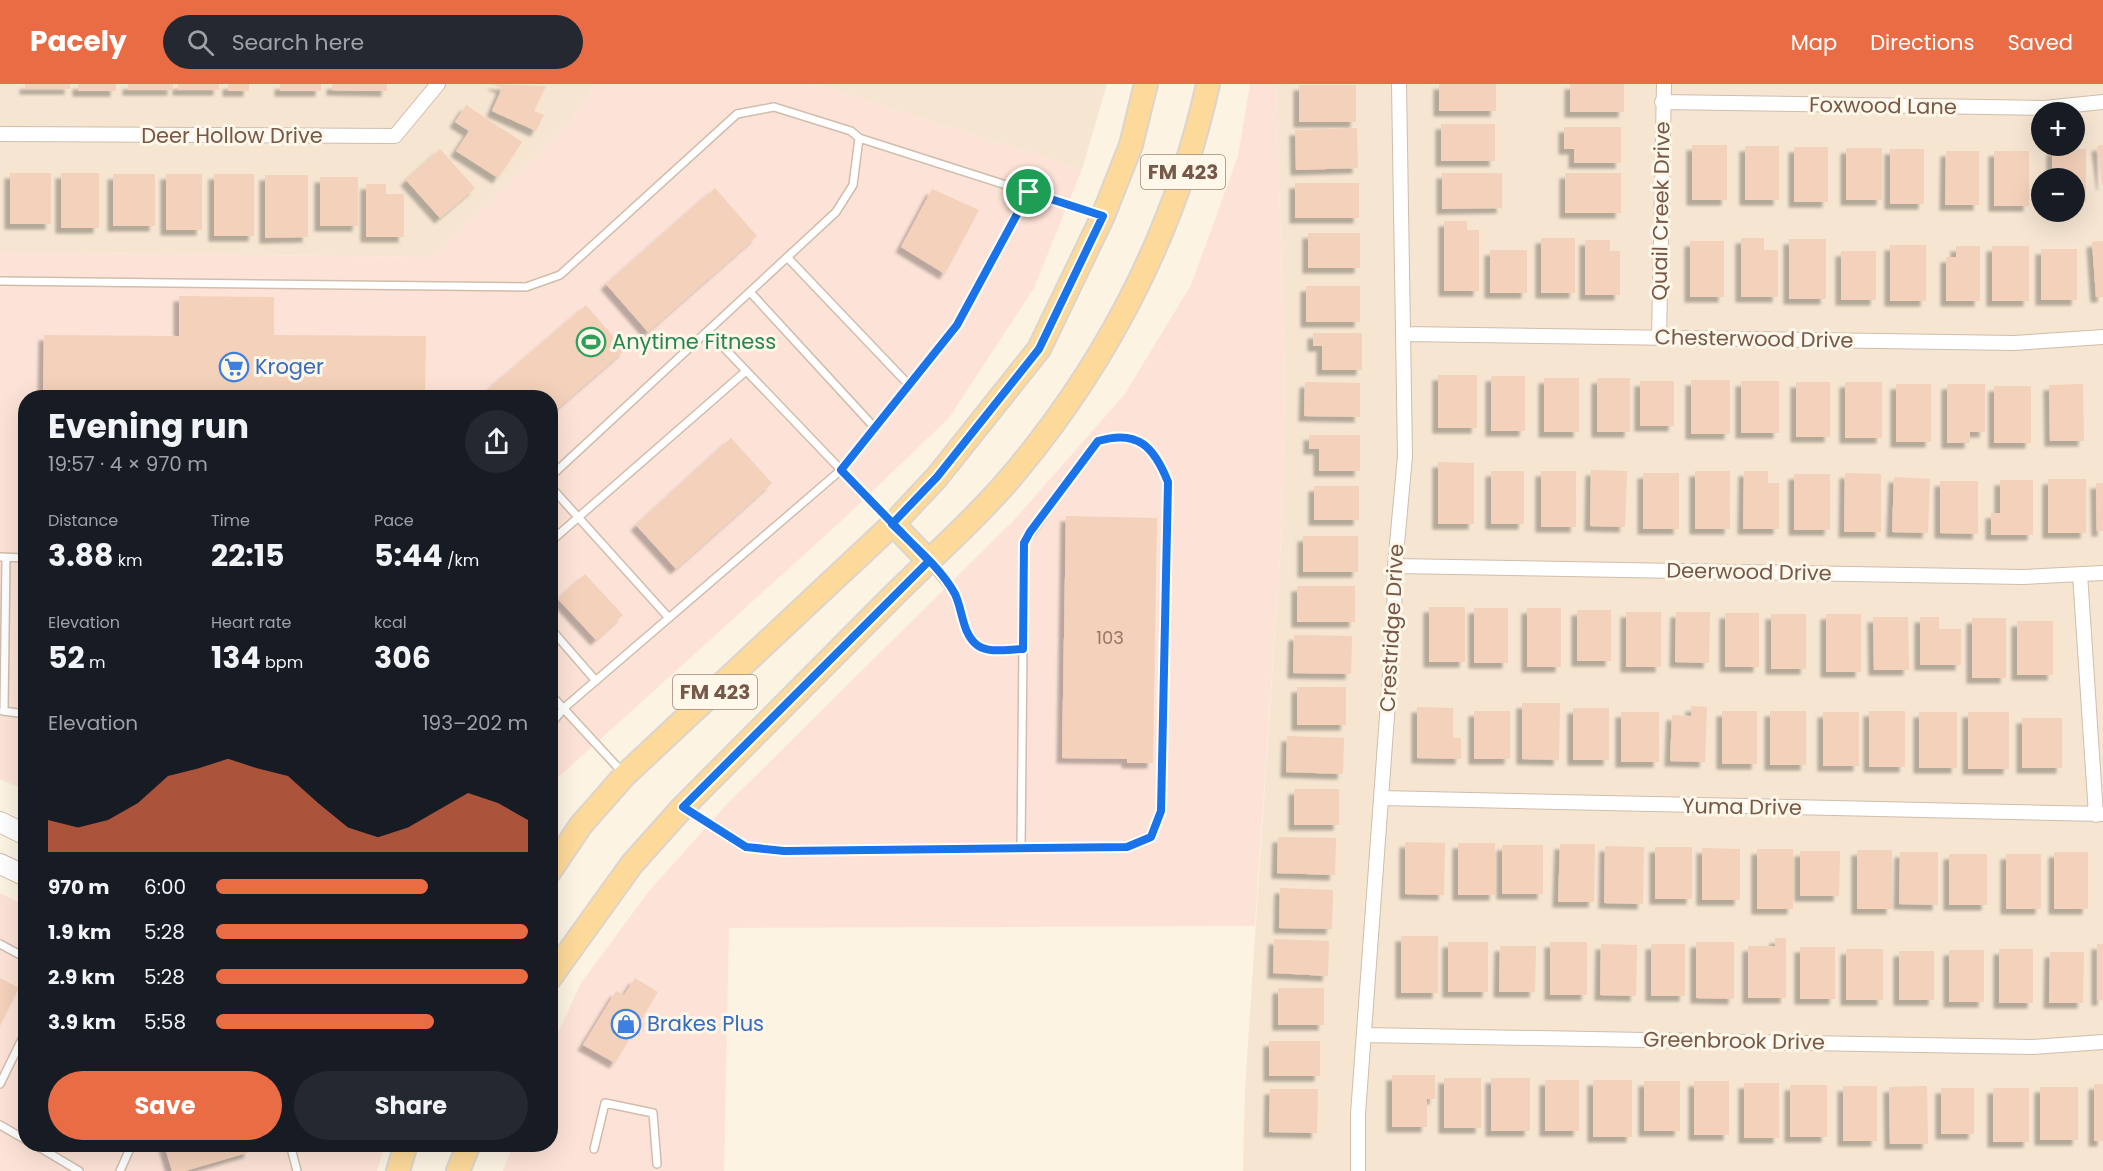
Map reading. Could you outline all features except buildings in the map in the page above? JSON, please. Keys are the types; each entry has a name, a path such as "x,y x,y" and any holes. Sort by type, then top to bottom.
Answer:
{"main road":[{"name":"FM 423","path":"558,859 581,825 626,776 892,524 937,477 1039,349 1103,216 1131,146 1146,84"},
{"name":"FM 423","path":"558,967 632,864 683,807 1017,470 1084,380 1135,292 1167,220 1199,124 1208,84"},
{"path":"892,524 929,561"},
{"path":"0,822 18,831"},
{"path":"0,864 18,872"},
{"path":"398,1171 404,1152"},
{"path":"458,1171 466,1152"}],"street":[{"name":"Deer Hollow Drive","path":"0,134 395,136 438,84"},
{"name":"Crestridge Drive","path":"1359,1171 1359,1114 1364,1035 1395,566 1405,456 1399,84"},
{"name":"Quail Creek Drive","path":"1659,338 1664,84"},
{"name":"Foxwood Lane","path":"1662,102 2044,108 2103,102"},
{"name":"Chesterwood Drive","path":"1404,334 2014,343 2103,337"},
{"name":"Deerwood Drive","path":"1395,566 2023,578 2103,573"},
{"path":"2080,574 2099,814"},
{"name":"Yuma Drive","path":"1381,798 2099,814"},
{"name":"Greenbrook Drive","path":"1364,1035 2033,1047 2103,1042"}],"lane":[{"path":"0,281 526,287 560,275 737,114 774,107 851,131 859,138 1103,216"},
{"path":"558,470 836,212 853,185 859,138"},
{"path":"558,715 841,470 957,325 1029,192"},
{"path":"787,257 909,385"},
{"path":"750,292 875,428"},
{"path":"708,331 892,524"},
{"path":"558,535 746,371"},
{"path":"683,807 746,847 784,851 1021,849 1127,847 1151,837 1158,824 1161,811 1168,482 1159,459 1143,443 1130,437 1112,437 1098,441 1024,543 1021,849"},
{"path":"558,495 669,618"},
{"path":"3,558 2,710 18,713"},
{"path":"929,561 954,593 966,629 976,644 986,649 1023,649"},
{"path":"558,637 596,681"},
{"path":"558,702 626,776"},
{"path":"0,944 18,954"},
{"path":"0,1084 18,1047"},
{"path":"594,1149 605,1103 653,1113 657,1164"},
{"path":"0,1125 18,1135"},
{"path":"48,1152 80,1171"},
{"path":"120,1171 128,1152"},
{"path":"292,1152 297,1171"}],"shaded area":[{"path":"0,84 595,84 564,130 434,257 0,252"},
{"path":"595,84 814,84 1082,169 1034,288 949,418 838,524 558,778 558,390 18,390 18,787 0,779 0,252 434,257 564,130"},
{"path":"814,84 1107,84 1082,169"},
{"path":"1250,84 1276,84 1285,375 1282,526 1255,926 729,928 724,1171 503,1171 510,1152 558,1152 558,1033 581,983 649,891 725,806 1014,520 1124,395 1191,285 1238,156"},
{"path":"1276,84 2103,84 2103,1171 1243,1171 1245,1089 1282,526 1285,375"},
{"path":"0,893 18,902 18,1152 383,1152 377,1171 0,1171"}],"place":[{"name":"Anytime Fitness","path":"591,342"},
{"name":"Kroger","path":"234,367"},
{"name":"Brakes Plus","path":"626,1024"}],"route":[{"path":"1029,192 957,325 841,470 892,524 929,561 683,807 718,832 746,847 784,851 1127,847 1151,837 1158,824 1161,811 1168,482 1159,459 1143,443 1130,437 1112,437 1098,441 1030,532 1024,543 1023,649 986,649 976,644 966,629 954,593 929,561 892,524 937,477 1039,349 1103,216 1029,192"}]}
